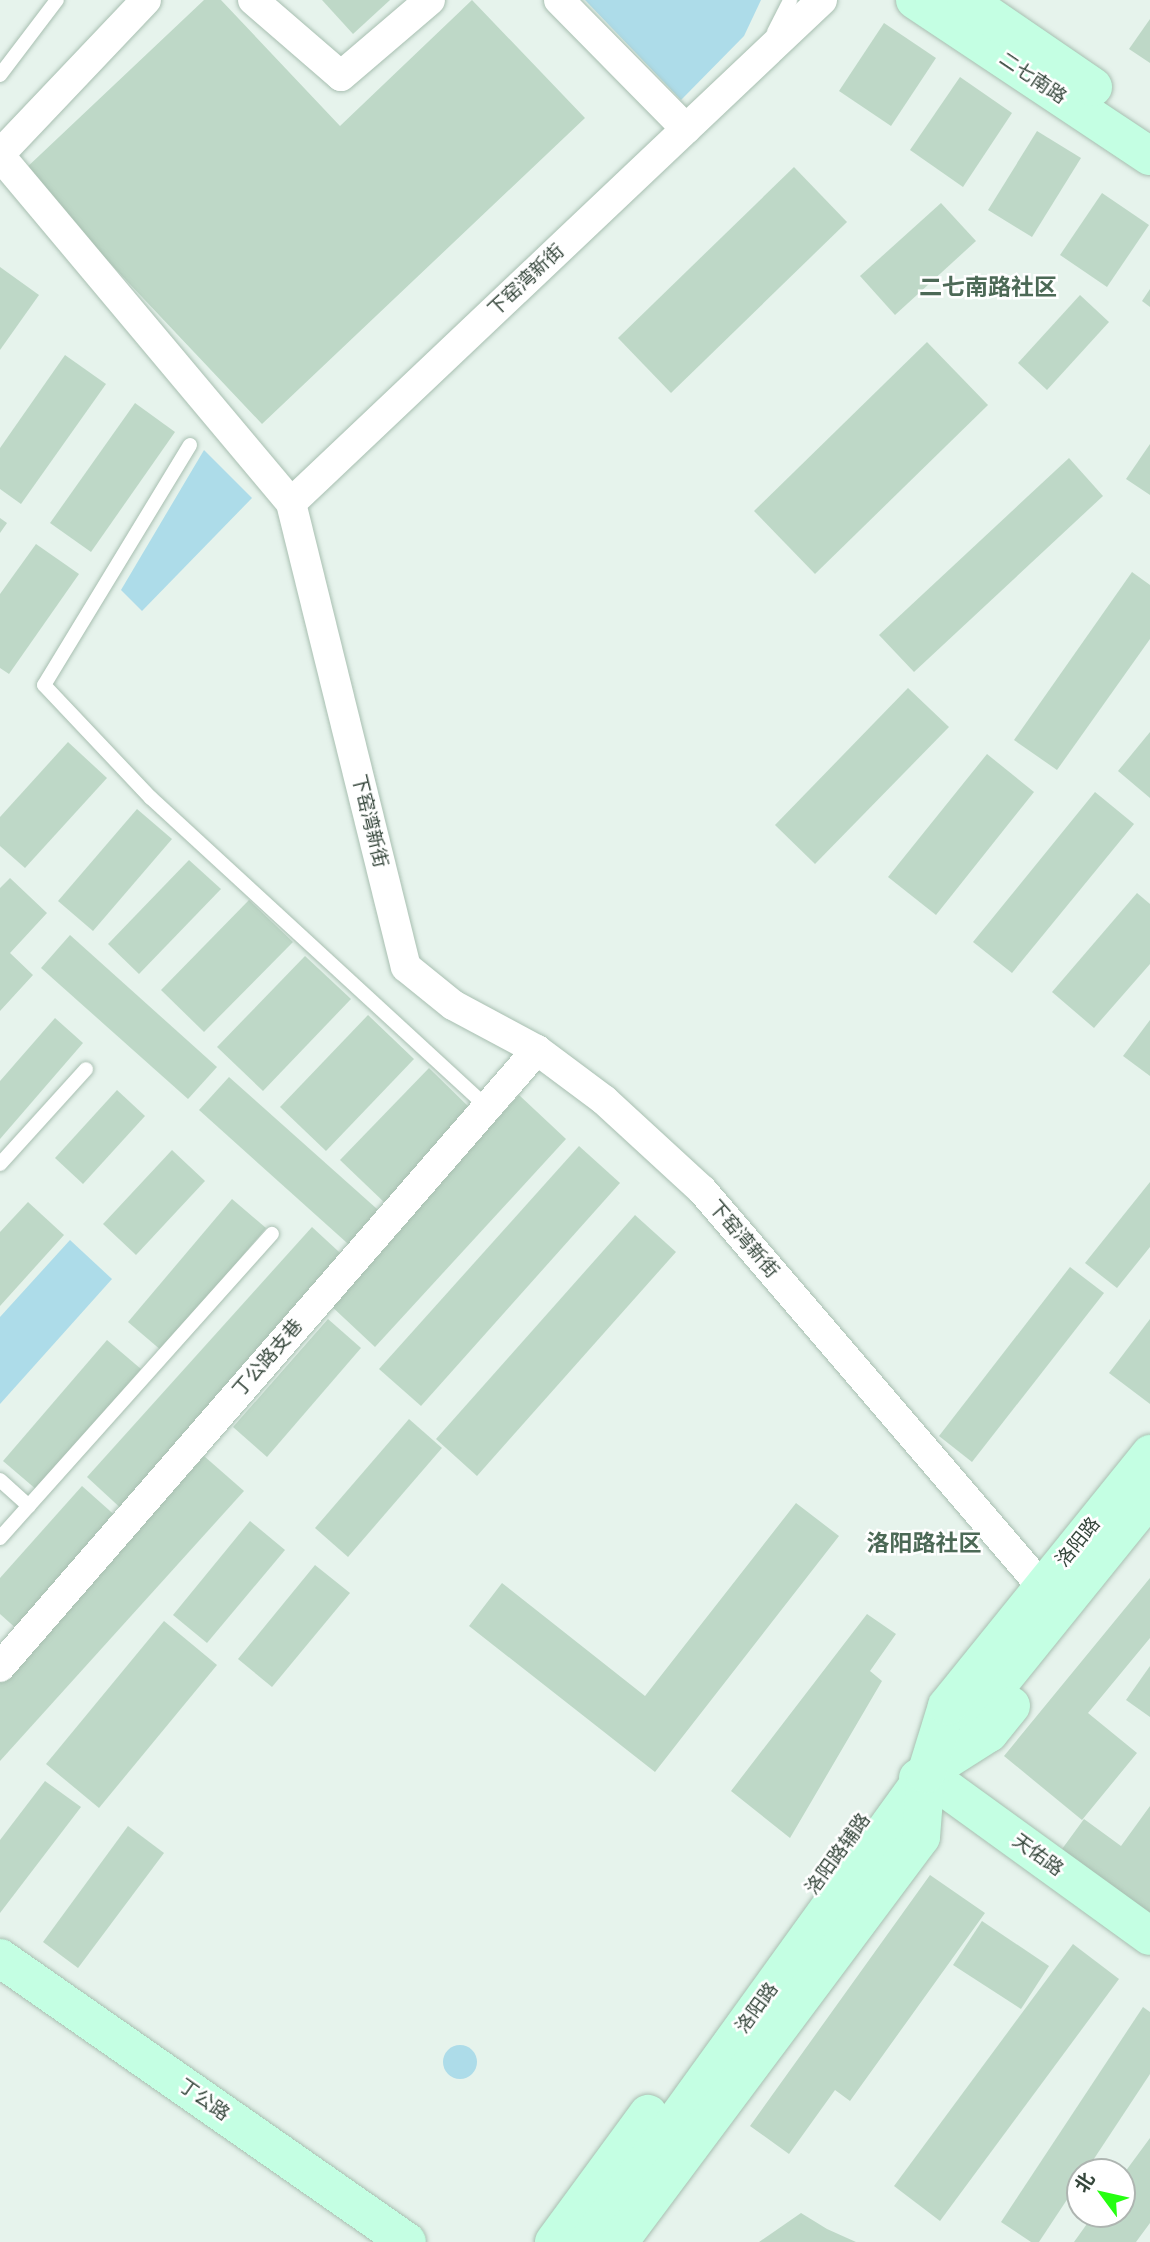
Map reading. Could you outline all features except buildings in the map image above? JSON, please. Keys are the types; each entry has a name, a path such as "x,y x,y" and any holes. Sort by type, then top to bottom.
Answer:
{"street":[{"path":"145,0 0,155 291,503"},
{"path":"253,0 341,76 430,0"},
{"path":"559,0 686,129"},
{"name":"下窑湾新街","path":"822,0 291,503 407,967 453,1005 537,1050 604,1100 702,1190 1046,1592"},
{"name":"二七南路","path":"915,0 1150,156"},
{"name":"二七南路","path":"966,0 1150,126"},
{"name":"丁公路支巷","path":"0,1667 537,1050"},
{"name":"洛阳路","path":"926,1774 957,1712 1150,1454"},
{"name":"洛阳路","path":"1046,1592 1150,1473"},
{"name":"洛阳路","path":"588,2242 926,1774 1150,1497"},
{"name":"洛阳路","path":"926,1774 989,1732 1150,1537"},
{"path":"619,2242 921,1837 926,1774"},
{"name":"天佑路","path":"926,1774 1150,1936"},
{"name":"洛阳路辅路","path":"554,2242 876,1803 926,1774"},
{"name":"丁公路","path":"0,1958 407,2242"}],"lane":[{"path":"0,75 57,0"},
{"path":"755,63 790,0"},
{"path":"190,445 44,685 151,798 487,1107"},
{"path":"0,1164 86,1069"},
{"path":"0,1538 272,1234"},
{"path":"0,1480 29,1506"}],"shaded area":[{"path":"585,0 761,0 744,36 681,100"},
{"path":"204,450 252,498 142,611 121,590"},
{"path":"70,1240 112,1279 0,1404 0,1317"},
{"path":"460,2045 472,2050 477,2062 472,2074 460,2079 448,2074 443,2062 448,2050"}],"district":[{"name":"二七南路社区","path":"988,287"},
{"name":"洛阳路社区","path":"924,1543"}]}
